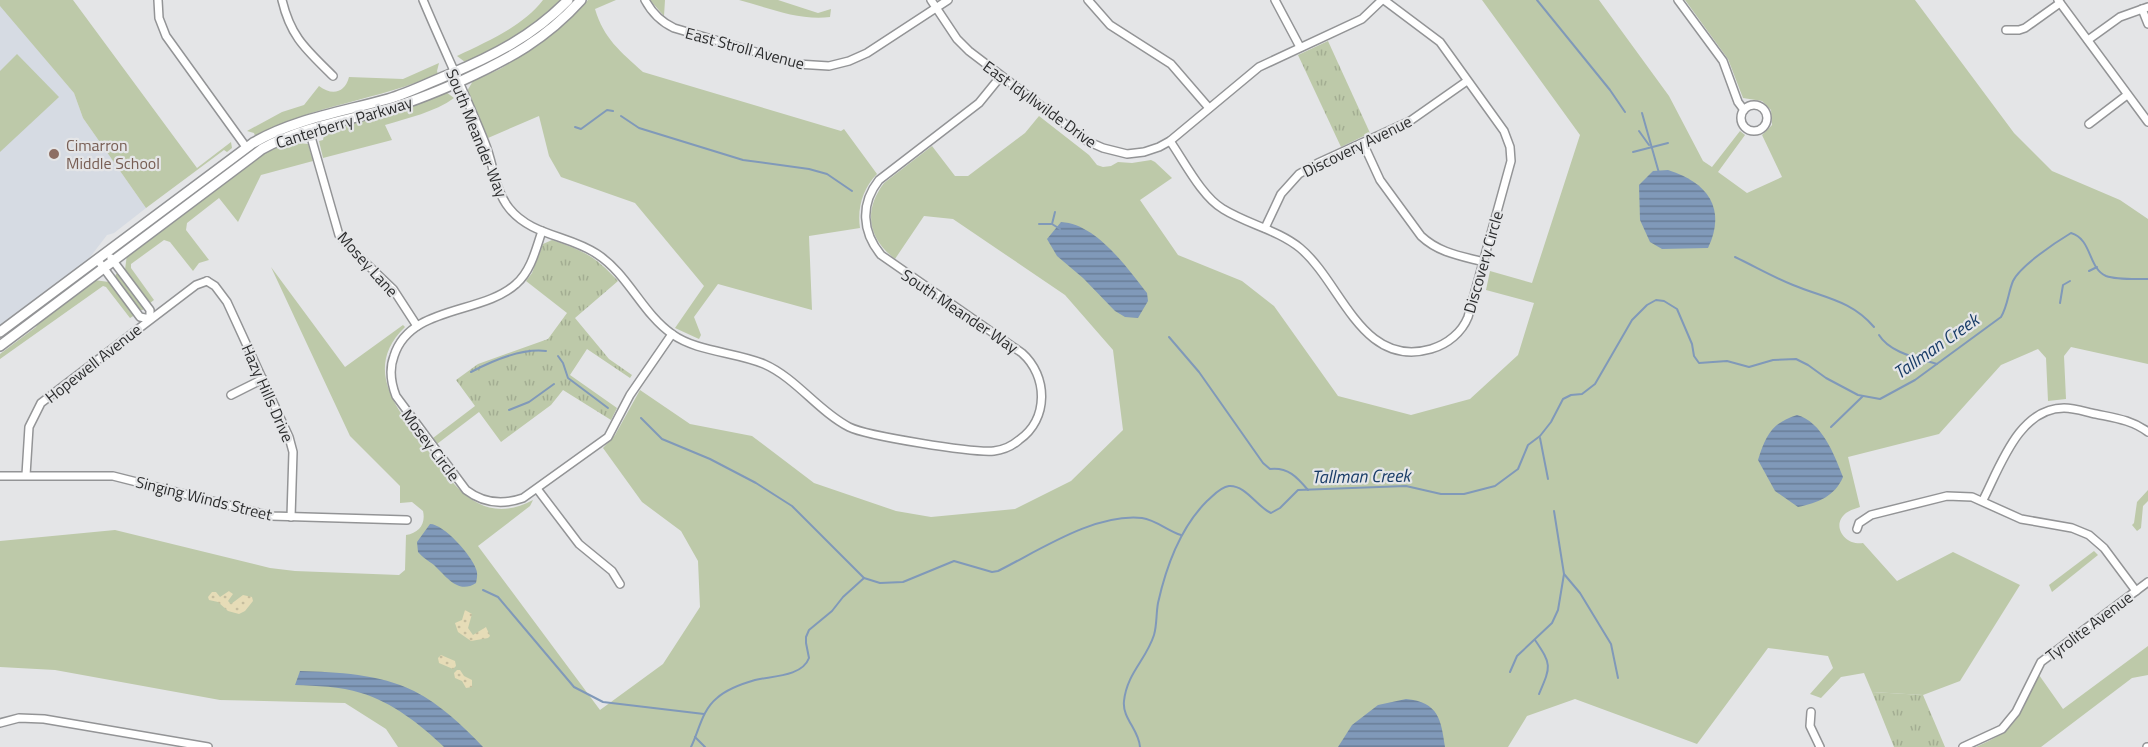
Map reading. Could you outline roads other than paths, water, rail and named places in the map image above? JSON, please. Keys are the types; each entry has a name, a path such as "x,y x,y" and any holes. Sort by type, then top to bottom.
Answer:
{"street":[{"path":"158,0 159,18 166,36 246,147"},
{"path":"282,0 288,23 296,37 333,76"},
{"name":"South Meander Way","path":"423,0 485,144 502,199 523,221 586,248 604,259 672,334 686,341 751,359 770,367 832,415 858,431 980,451 999,450 1021,439 1035,423 1042,402 1041,387 1031,363 1022,353 880,255 869,238 865,220 867,201 879,180 979,104 1001,76"},
{"name":"Canterberry Parkway","path":"0,332 246,147 283,128 401,95 454,73 514,44 547,20 568,0"},
{"name":"Canterberry Parkway","path":"0,346 256,153 279,140 396,106 495,66 553,28 581,0"},
{"name":"East Stroll Avenue","path":"645,0 654,14 674,28 797,64 823,67 849,61 867,53 948,0"},
{"name":"East Idyllwilde Drive","path":"931,0 963,46 1001,76 1087,141 1098,147 1127,154 1149,150 1170,141 1258,67 1362,19 1383,0"},
{"path":"1088,0 1110,25 1171,64 1209,108"},
{"path":"1275,0 1300,47"},
{"name":"Discovery Circle","path":"1170,141 1213,202 1226,211 1298,246 1308,255 1370,336 1386,346 1402,351 1419,351 1435,348 1458,333 1468,317 1511,161 1508,140 1504,131 1436,38 1383,0"},
{"path":"1678,0 1723,61 1738,102 1744,110"},
{"path":"2006,30 2025,28 2059,2 2148,122"},
{"path":"2088,40 2120,17 2145,8 2148,24"},
{"name":"Discovery Avenue","path":"1265,228 1281,194 1294,178 1318,163 1414,118 1467,81"},
{"path":"2088,124 2127,95"},
{"name":"Mosey Lane","path":"309,130 339,235 350,249 393,289 417,326"},
{"path":"1363,143 1380,180 1421,236 1445,252 1484,262"},
{"name":"Mosey Circle","path":"542,231 528,268 516,285 500,294 417,326 404,337 394,354 391,373 394,392 400,404 453,475 471,494 495,502 518,500 538,490 608,437 630,395 672,334"},
{"path":"97,259 140,317 150,320 150,310 106,252"},
{"name":"Hopewell Avenue","path":"26,475 28,432 38,406 207,278"},
{"name":"Hazy Hills Drive","path":"207,278 227,302 288,433 293,449 291,517"},
{"path":"231,395 263,379"},
{"path":"1983,500 2019,433 2035,417 2048,411 2064,408 2117,418 2134,423 2148,432"},
{"name":"Singing Winds Street","path":"0,476 113,476 264,515 407,520"},
{"path":"538,490 574,539 587,553 612,571 620,584"},
{"path":"1857,529 1859,523 1871,515 1947,496 1962,495 1983,500 2021,519 2072,528 2090,535 2104,548 2136,591"},
{"name":"Tyrolite Avenue","path":"1963,747 2002,729 2016,712 2041,662 2148,582"},
{"path":"1811,712 1810,726 1820,747"},
{"path":"0,723 19,718 44,719 208,747"}],"water":[{"path":"1668,170 1693,182 1710,198 1715,221 1708,248 1662,249 1650,242 1640,220 1639,185 1653,171"},
{"path":"1061,222 1087,230 1099,239 1147,293 1148,301 1138,318 1125,317 1115,311 1083,278 1057,256 1047,239"},
{"path":"1797,415 1813,424 1826,440 1843,477 1840,484 1825,498 1798,507 1775,491 1758,460 1771,431 1781,422"},
{"path":"430,524 443,529 463,549 476,569 476,583 464,587 453,583 418,552 417,542"},
{"path":"300,671 373,677 401,685 424,696 442,709 483,747 444,747 406,715 373,697 337,688 295,685"},
{"path":"1406,699 1432,708 1440,721 1445,747 1338,747 1352,725 1378,705"}],"waterway":[{"path":"1537,0 1625,112"},
{"path":"575,127 581,129 607,110 613,111"},
{"path":"1642,113 1659,173"},
{"path":"621,116 639,128 743,160 809,169 827,174 852,191"},
{"path":"1639,131 1649,145"},
{"path":"1633,152 1668,143"},
{"path":"1055,212 1052,224 1060,229"},
{"path":"1039,224 1051,224"},
{"name":"Tallman Creek","path":"1140,747 1124,707 1126,691 1133,674 1151,644 1156,627 1161,589 1175,549 1197,512 1223,488 1229,486 1241,489 1271,513 1280,508 1298,490 1406,486 1441,494 1464,494 1495,486 1518,469 1528,445 1540,436 1551,422 1563,399 1571,395 1582,394 1595,384 1632,320 1647,305 1656,300 1664,301 1677,309 1692,344 1694,356 1699,363 1727,361 1749,367 1773,360 1796,359 1858,395 1880,399 1915,380 2001,317 2017,275 2039,255 2071,233 2083,241 2096,267 2106,276 2121,279 2148,279"},
{"path":"1735,257 1786,282 1846,305 1874,327"},
{"path":"2089,271 2097,267"},
{"path":"2060,303 2063,285 2070,281"},
{"path":"1879,335 1897,351 1937,364"},
{"path":"1169,337 1199,372 1263,463 1270,469 1287,471 1308,490"},
{"path":"471,372 517,353 546,351"},
{"path":"558,356 568,378 608,408"},
{"path":"509,410 529,402 554,384"},
{"path":"1831,427 1863,396"},
{"path":"641,418 662,439 710,459 756,483 792,506 864,578"},
{"path":"1540,438 1548,479"},
{"path":"1510,672 1517,656 1552,623 1558,610 1564,574 1554,511"},
{"path":"691,747 708,708 721,695 734,687 785,675 800,669 809,658 806,643 809,630 832,611 843,597 864,578 880,583 903,582 954,561 992,572 998,571 1087,527 1124,518 1147,519 1181,535"},
{"path":"1564,574 1580,593 1611,644 1618,678"},
{"path":"483,590 498,597 574,687 603,702 704,714"},
{"path":"1535,640 1548,666 1539,694"},
{"path":"695,737 705,747"}],"place":[{"name":"Cimarron Middle School","path":"54,154"}]}
